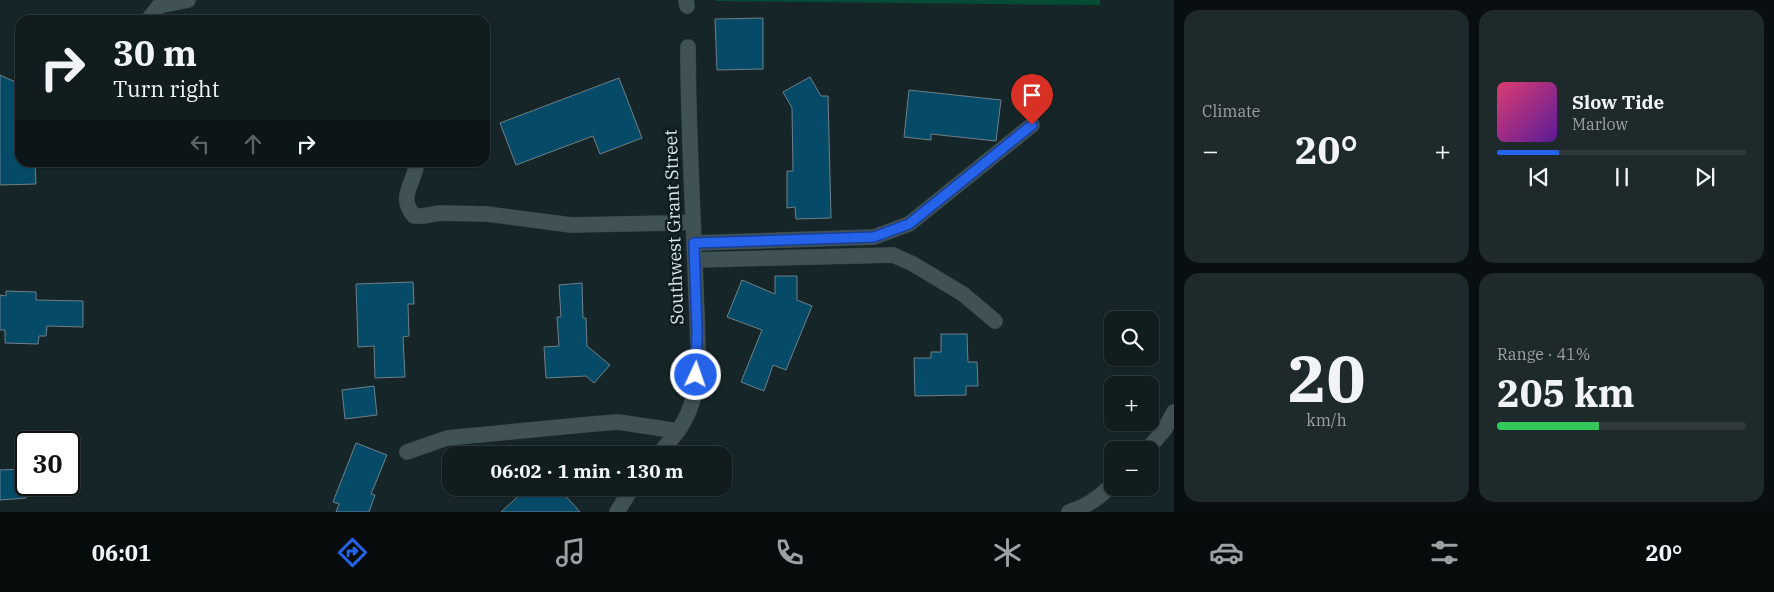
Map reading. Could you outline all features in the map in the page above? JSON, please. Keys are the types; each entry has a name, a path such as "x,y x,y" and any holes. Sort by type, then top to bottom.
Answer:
{"street":[{"path":"152,15 159,6 188,0"},
{"name":"Southwest Grant Street","path":"666,446 678,431 690,408 695,388 697,340 688,47"},
{"path":"694,243 874,237 909,224 1032,125"},
{"path":"416,167 406,201 409,210 414,216 440,213 488,214 571,225 693,222"},
{"path":"695,260 894,255 964,294 995,321"},
{"path":"1155,441 1164,430 1174,412"},
{"path":"407,452 447,438 602,423 618,422 678,431"},
{"path":"1069,512 1088,504 1104,493"},
{"path":"617,512 627,496"}],"green space":[{"path":"1100,0 1100,5 716,1"}],"building":[{"path":"763,18 763,69 717,70 715,19"},
{"path":"0,75 15,82 15,167 35,167 36,184 0,185"},
{"path":"810,77 821,96 828,96 831,218 796,219 795,207 787,208 787,171 793,171 792,108 783,92"},
{"path":"619,78 642,138 600,154 593,136 516,165 500,123"},
{"path":"909,90 1001,100 996,141 931,134 931,140 904,137"},
{"path":"775,276 797,276 797,300 812,306 786,370 773,365 764,391 741,382 762,330 727,317 742,280 775,294"},
{"path":"413,282 414,304 408,304 409,336 403,337 405,377 375,378 374,346 358,347 356,284"},
{"path":"582,283 583,318 586,318 587,346 610,365 594,383 586,376 546,378 544,347 559,346 557,317 561,317 559,285"},
{"path":"6,291 36,292 36,300 83,301 83,327 47,326 46,336 39,336 38,344 5,343 5,330 0,330 0,295 6,296"},
{"path":"941,334 967,334 968,362 977,362 978,386 966,386 966,395 915,396 914,358 931,358 931,352 941,352"},
{"path":"374,386 377,415 345,419 342,390"},
{"path":"356,443 387,455 371,494 375,495 369,512 336,512 339,504 333,502"},
{"path":"15,469 15,496 26,496 26,498 0,500 0,470"},
{"path":"519,496 566,496 580,512 501,512"}],"route":[{"path":"696,375 697,330 694,243 874,237 909,224 1032,125"}]}
